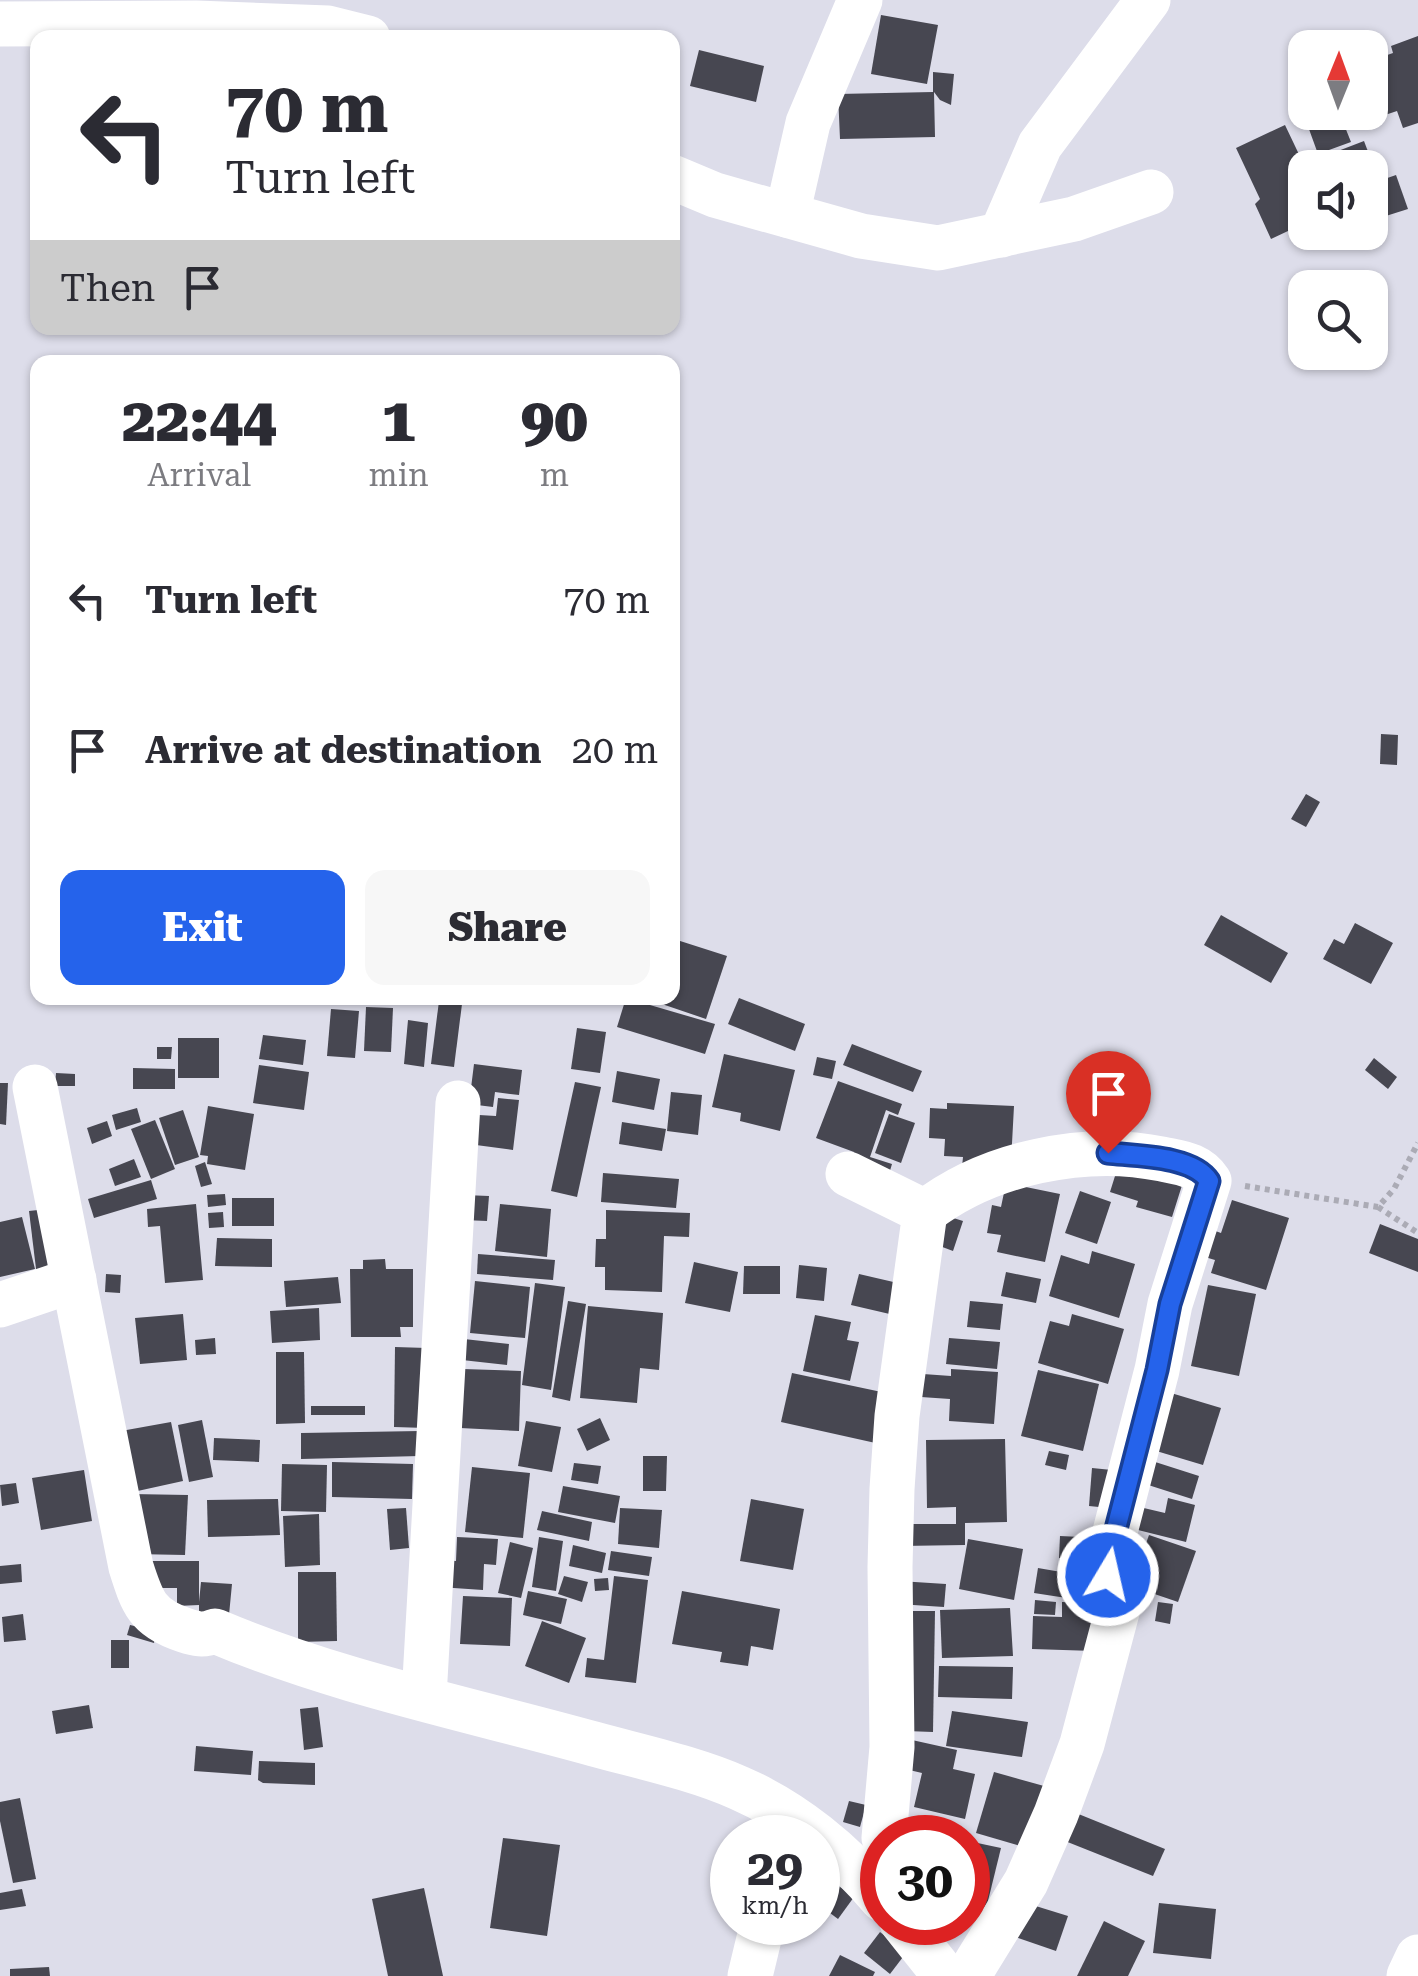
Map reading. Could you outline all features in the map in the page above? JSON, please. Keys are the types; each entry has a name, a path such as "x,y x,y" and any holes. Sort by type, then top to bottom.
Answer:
{"street":[{"path":"787,215 808,123 860,0"},
{"path":"1000,234 1040,145 1148,0"},
{"path":"0,24 197,11 336,30"},
{"path":"680,180 715,195 787,215 898,244 938,248 1074,219 1151,192"},
{"path":"35,1087 131,1567 140,1597 154,1617 180,1629 204,1635 215,1631 333,1672 722,1782 739,1788 772,1815"},
{"path":"424,1697 458,1103"},
{"path":"886,1815 892,1748 892,1489 897,1416 925,1212 941,1199 1000,1173 1075,1155 1148,1156 1194,1166 1209,1181 1170,1304 1109,1556 1108,1575 1121,1597 1082,1744 1026,1882 968,1976"},
{"path":"848,1174 925,1212"},
{"path":"0,1306 74,1280"},
{"path":"840,1853 860,1871"},
{"path":"750,1976 757,1945"},
{"path":"923,1945 945,1976"},
{"path":"1408,1976 1418,1957"}],"path":[{"path":"1378,1207 1394,1189 1418,1143"},
{"path":"1209,1181 1378,1207 1418,1233"}],"building":[{"path":"881,15 938,25 927,84 871,74"},
{"path":"1418,36 1418,123 1403,128 1397,111 1388,114 1391,46"},
{"path":"699,50 764,66 756,102 690,86"},
{"path":"933,72 954,74 951,105 934,92 935,137 840,139 838,94 933,92"},
{"path":"1285,125 1297,150 1288,150 1288,231 1271,239 1255,204 1260,199 1236,148"},
{"path":"1309,130 1346,130 1351,142 1317,150"},
{"path":"1364,141 1367,150 1341,150"},
{"path":"1396,175 1408,209 1388,215 1388,178"},
{"path":"1381,734 1398,735 1397,765 1380,764"},
{"path":"1306,794 1320,802 1306,827 1291,819"},
{"path":"1221,915 1288,953 1271,983 1204,945"},
{"path":"1355,923 1393,943 1371,984 1323,959 1334,939 1344,944"},
{"path":"680,941 727,956 706,1019 665,1005 680,1005"},
{"path":"739,998 805,1024 795,1051 728,1024"},
{"path":"438,1005 462,1005 454,1067 431,1064"},
{"path":"624,1005 650,1005 715,1024 705,1054 617,1027"},
{"path":"366,1007 393,1008 391,1052 364,1051"},
{"path":"331,1009 359,1011 355,1058 327,1056"},
{"path":"408,1020 428,1023 424,1067 404,1064"},
{"path":"577,1028 606,1032 600,1073 571,1069"},
{"path":"263,1035 306,1040 303,1065 259,1059"},
{"path":"178,1038 219,1038 219,1078 178,1078"},
{"path":"852,1044 922,1071 913,1092 843,1065"},
{"path":"157,1047 172,1047 171,1059 157,1059"},
{"path":"724,1054 795,1070 780,1131 740,1121 741,1113 712,1107"},
{"path":"817,1057 836,1061 832,1079 813,1075"},
{"path":"1374,1058 1397,1077 1388,1089 1365,1070"},
{"path":"474,1064 522,1070 519,1095 495,1092 493,1107 469,1104"},
{"path":"259,1065 309,1072 304,1110 253,1103"},
{"path":"133,1068 175,1069 175,1089 133,1089"},
{"path":"617,1071 660,1079 654,1110 612,1102"},
{"path":"56,1073 75,1074 75,1086 55,1086"},
{"path":"838,1081 902,1104 898,1115 886,1110 870,1157 892,1164 889,1174 851,1161 854,1152 816,1138"},
{"path":"575,1082 601,1087 577,1197 551,1191"},
{"path":"0,1083 8,1083 6,1125 0,1124"},
{"path":"671,1092 702,1095 698,1135 667,1131"},
{"path":"498,1098 519,1100 513,1150 476,1145 479,1115 496,1116"},
{"path":"947,1103 1014,1106 1011,1162 962,1167 963,1157 944,1156 945,1139 929,1138 930,1108 947,1109"},
{"path":"208,1106 254,1114 245,1170 207,1164 208,1156 200,1155"},
{"path":"137,1108 141,1122 116,1130 112,1115"},
{"path":"183,1110 199,1157 175,1165 159,1118"},
{"path":"889,1114 915,1123 901,1163 875,1153"},
{"path":"155,1120 175,1169 151,1179 131,1129"},
{"path":"107,1121 112,1136 92,1144 87,1128"},
{"path":"622,1122 666,1129 662,1151 619,1144"},
{"path":"134,1159 141,1177 115,1186 109,1169"},
{"path":"1120,1160 1184,1179 1172,1217 1136,1207 1138,1201 1110,1192"},
{"path":"205,1162 212,1184 201,1187 195,1166"},
{"path":"603,1173 679,1179 676,1208 601,1202"},
{"path":"151,1180 157,1199 94,1218 88,1199"},
{"path":"1006,1183 1060,1194 1045,1262 997,1252 1001,1235 987,1233 992,1205 1001,1207"},
{"path":"1080,1191 1111,1202 1097,1244 1065,1233"},
{"path":"225,1194 226,1205 208,1207 207,1195"},
{"path":"464,1195 489,1196 487,1221 463,1220"},
{"path":"232,1198 274,1198 274,1226 232,1226"},
{"path":"1232,1200 1289,1218 1266,1290 1211,1273 1215,1260 1198,1255 1207,1228 1221,1233"},
{"path":"196,1204 203,1280 165,1283 160,1226 148,1227 147,1209"},
{"path":"500,1204 551,1209 547,1257 495,1251"},
{"path":"56,1208 65,1274 37,1277 29,1211"},
{"path":"606,1210 690,1213 689,1237 664,1236 662,1292 605,1290 605,1267 595,1267 596,1239 606,1239"},
{"path":"223,1212 224,1227 209,1228 208,1213"},
{"path":"947,1216 963,1221 953,1251 937,1245"},
{"path":"22,1217 35,1269 0,1277 0,1222"},
{"path":"1380,1224 1418,1239 1418,1272 1369,1253"},
{"path":"217,1238 272,1239 272,1267 215,1266"},
{"path":"1092,1251 1135,1264 1119,1318 1049,1296 1061,1255 1089,1264"},
{"path":"478,1254 555,1260 553,1280 477,1274"},
{"path":"385,1259 386,1269 413,1269 413,1327 400,1327 401,1337 351,1337 350,1269 363,1269 363,1260"},
{"path":"694,1262 738,1272 730,1312 685,1303"},
{"path":"799,1265 827,1268 824,1301 796,1298"},
{"path":"744,1266 780,1266 780,1294 743,1294"},
{"path":"1006,1272 1041,1279 1036,1303 1001,1296"},
{"path":"106,1274 121,1275 120,1293 105,1292"},
{"path":"859,1274 902,1284 894,1315 851,1305"},
{"path":"338,1277 341,1303 286,1307 284,1281"},
{"path":"475,1281 530,1287 525,1338 470,1333"},
{"path":"535,1283 565,1287 551,1390 522,1385"},
{"path":"1208,1285 1256,1294 1239,1376 1191,1366"},
{"path":"568,1301 586,1304 570,1401 552,1397"},
{"path":"970,1301 1003,1304 1000,1330 967,1327"},
{"path":"588,1306 663,1313 659,1370 640,1368 637,1403 580,1398"},
{"path":"319,1308 320,1340 272,1343 270,1311"},
{"path":"183,1314 187,1360 140,1364 135,1318"},
{"path":"1072,1314 1124,1329 1108,1384 1038,1363 1050,1321 1069,1326"},
{"path":"815,1315 851,1322 847,1340 859,1342 850,1381 803,1371"},
{"path":"215,1338 216,1354 196,1355 195,1340"},
{"path":"455,1338 509,1344 507,1365 453,1359"},
{"path":"949,1338 1000,1342 997,1369 946,1364"},
{"path":"395,1347 427,1348 426,1428 394,1427"},
{"path":"276,1352 304,1352 305,1423 276,1424"},
{"path":"463,1369 521,1371 519,1431 460,1428"},
{"path":"951,1369 998,1372 994,1424 949,1421 950,1399 921,1397 923,1374 951,1376"},
{"path":"1038,1370 1099,1384 1083,1451 1021,1436"},
{"path":"792,1373 891,1394 880,1444 781,1422"},
{"path":"1171,1393 1221,1408 1203,1465 1153,1450"},
{"path":"311,1406 365,1406 365,1415 311,1415"},
{"path":"600,1418 610,1440 587,1451 577,1429"},
{"path":"202,1420 213,1477 189,1482 178,1425"},
{"path":"526,1421 561,1427 552,1472 518,1466"},
{"path":"171,1422 183,1481 133,1492 121,1431"},
{"path":"420,1431 420,1456 301,1459 301,1433"},
{"path":"214,1438 260,1440 259,1462 213,1460"},
{"path":"1005,1439 1007,1522 965,1523 965,1545 901,1546 900,1524 956,1524 956,1507 927,1508 926,1440"},
{"path":"1049,1451 1069,1455 1066,1470 1045,1465"},
{"path":"643,1456 667,1456 666,1491 643,1491"},
{"path":"1149,1460 1199,1476 1192,1499 1142,1483"},
{"path":"332,1462 413,1464 412,1499 332,1497"},
{"path":"574,1463 601,1466 598,1484 571,1480"},
{"path":"282,1464 327,1465 326,1512 281,1511"},
{"path":"472,1467 530,1473 523,1538 465,1532"},
{"path":"1092,1468 1112,1470 1109,1508 1089,1506"},
{"path":"84,1470 92,1521 41,1530 32,1478"},
{"path":"16,1483 19,1503 2,1506 0,1485"},
{"path":"563,1486 620,1496 615,1523 558,1512"},
{"path":"131,1494 188,1495 185,1555 134,1554"},
{"path":"1168,1498 1195,1505 1186,1542 1126,1527 1131,1505 1165,1513"},
{"path":"278,1499 280,1535 208,1537 207,1500"},
{"path":"751,1499 804,1509 793,1570 740,1561"},
{"path":"406,1508 409,1548 390,1550 387,1509"},
{"path":"620,1508 662,1510 659,1548 618,1544"},
{"path":"542,1511 592,1522 589,1541 537,1530"},
{"path":"319,1514 320,1565 285,1567 283,1516"},
{"path":"1149,1535 1196,1551 1178,1602 1131,1586"},
{"path":"1060,1536 1101,1538 1099,1560 1059,1558"},
{"path":"457,1537 498,1539 496,1565 484,1564 483,1590 439,1587 441,1560 456,1561"},
{"path":"539,1537 563,1541 556,1591 532,1587"},
{"path":"968,1539 1023,1549 1014,1600 959,1589"},
{"path":"510,1542 533,1548 521,1598 498,1593"},
{"path":"573,1545 606,1553 602,1573 569,1566"},
{"path":"611,1551 652,1557 649,1576 608,1570"},
{"path":"150,1561 199,1561 199,1602 201,1582 232,1584 229,1615 199,1612 199,1605 177,1606 177,1588 149,1588"},
{"path":"21,1564 22,1582 0,1584 0,1566"},
{"path":"1038,1568 1090,1577 1086,1601 1034,1593"},
{"path":"298,1572 336,1572 337,1641 298,1642"},
{"path":"564,1576 588,1582 582,1602 558,1594"},
{"path":"614,1576 648,1580 636,1683 585,1677 587,1658 604,1660"},
{"path":"608,1578 609,1590 595,1591 594,1579"},
{"path":"899,1581 946,1584 944,1607 898,1604"},
{"path":"528,1591 567,1599 561,1624 523,1615"},
{"path":"682,1591 780,1609 773,1650 751,1646 748,1666 720,1662 722,1652 672,1644"},
{"path":"463,1596 512,1598 510,1646 460,1644"},
{"path":"1035,1600 1056,1602 1055,1615 1034,1614"},
{"path":"1062,1602 1095,1603 1094,1651 1032,1649 1033,1616 1062,1617"},
{"path":"1158,1602 1173,1604 1170,1624 1155,1621"},
{"path":"1010,1608 1013,1656 942,1658 940,1610"},
{"path":"908,1611 935,1611 933,1732 906,1731"},
{"path":"23,1614 26,1640 4,1642 2,1617"},
{"path":"542,1621 586,1638 569,1683 525,1666"},
{"path":"130,1625 156,1631 154,1643 127,1635"},
{"path":"111,1640 129,1640 129,1668 111,1668"},
{"path":"939,1666 1013,1667 1012,1699 938,1697"},
{"path":"89,1705 93,1728 56,1734 52,1711"},
{"path":"318,1707 323,1747 304,1750 300,1709"},
{"path":"952,1711 1028,1722 1022,1757 946,1746"},
{"path":"912,1740 957,1750 953,1769 975,1774 966,1815 914,1807 922,1773 905,1769"},
{"path":"196,1746 253,1751 251,1775 194,1771"},
{"path":"259,1761 315,1763 315,1785 263,1783 258,1780"},
{"path":"994,1772 1044,1786 1027,1848 990,1837 990,1815 981,1815"},
{"path":"20,1798 36,1879 13,1883 0,1821 0,1802"},
{"path":"849,1801 866,1805 860,1815 860,1827 843,1822"},
{"path":"1076,1813 1165,1849 1153,1876 1065,1841"},
{"path":"503,1838 560,1845 547,1936 490,1928"},
{"path":"990,1846 1001,1848 990,1893"},
{"path":"840,1887 854,1897 840,1916"},
{"path":"424,1888 443,1976 388,1976 372,1899"},
{"path":"22,1889 26,1906 0,1910 0,1893"},
{"path":"1026,1903 1068,1916 1056,1951 1015,1937"},
{"path":"1159,1903 1216,1909 1211,1959 1153,1953"},
{"path":"1104,1921 1145,1941 1128,1976 1077,1976"},
{"path":"870,1945 896,1945 906,1953 890,1974 864,1953"},
{"path":"840,1955 875,1972 873,1976 829,1976"},
{"path":"49,1967 50,1976 10,1976 10,1969"}],"route":[{"path":"1108,1153 1148,1156 1194,1166 1209,1181 1170,1304 1109,1556 1108,1575"}]}
